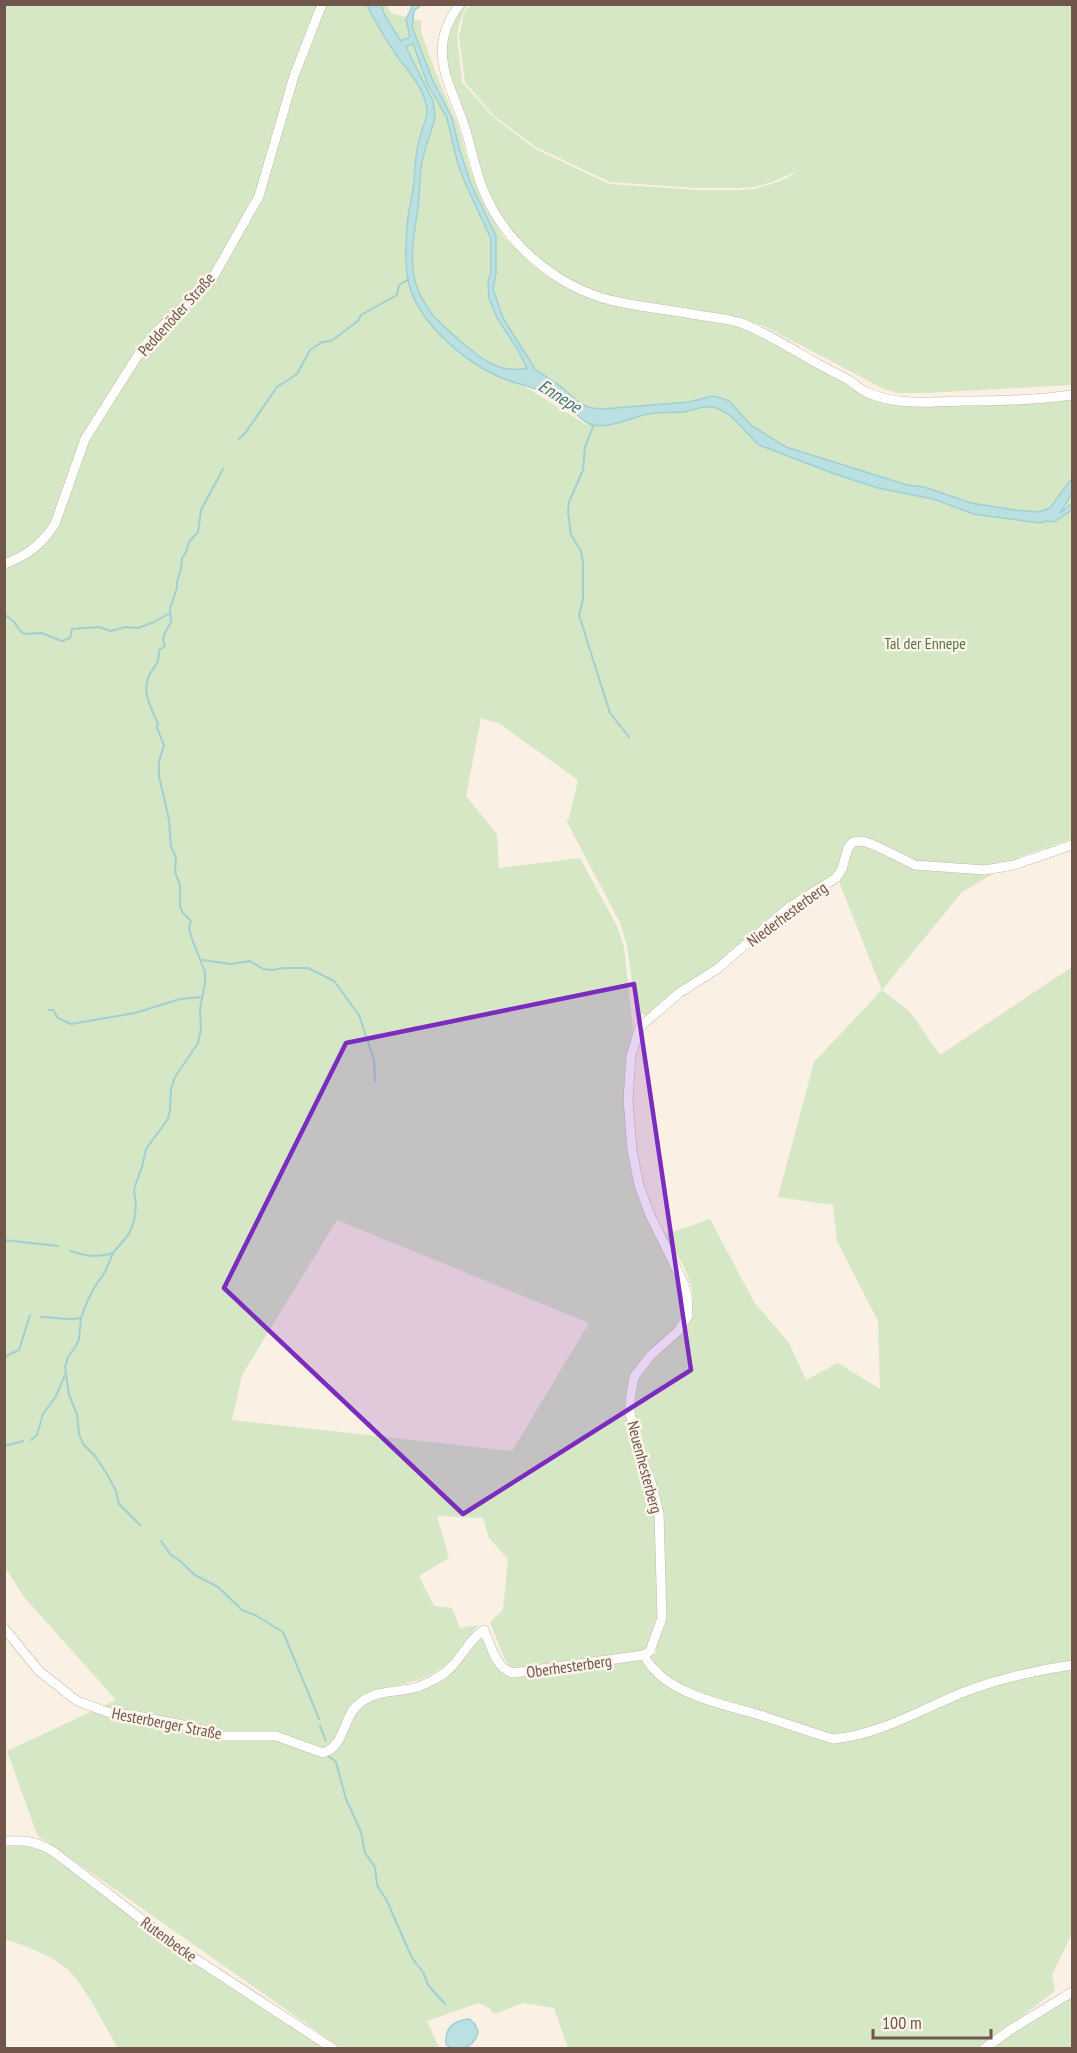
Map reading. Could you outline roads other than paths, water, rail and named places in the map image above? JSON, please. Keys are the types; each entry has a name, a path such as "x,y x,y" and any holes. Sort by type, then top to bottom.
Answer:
{"street":[{"name":"Peddenöder Straße","path":"4,564 27,555 55,524 86,439 134,362 156,332 211,280 259,196 294,76 322,4"},
{"path":"460,4 449,19 441,53 448,85 469,141 483,190 496,218 514,239 550,272 586,293 622,303 741,323 786,344 865,392 887,399 906,402 990,401 1072,394"},
{"name":"Niederhesterberg","path":"640,1028 679,993 717,969 791,906 836,878 842,869 848,848 853,842 876,846 915,865 985,870 1014,865 1072,845"},
{"name":"Neuenhesterberg","path":"640,1028 631,1056 628,1099 632,1150 639,1185 650,1215 687,1295 688,1316 678,1331 650,1356 634,1377 630,1400 630,1412 638,1447 659,1513 662,1618 650,1651 644,1655"},
{"name":"Hesterberger Straße","path":"4,1628 39,1671 77,1701 110,1713 193,1727 220,1736 276,1736 322,1753 330,1751 340,1740 351,1711 360,1702 373,1695 418,1687 447,1671 472,1640 484,1630"},
{"name":"Oberhesterberg","path":"484,1630 499,1663 505,1671 513,1673 644,1655"},
{"path":"644,1655 649,1666 668,1682 702,1699 833,1739 851,1738 968,1691 1046,1669 1072,1665"},
{"name":"Rutenbecke","path":"4,1841 23,1840 44,1846 54,1852 179,1948 332,2049"},
{"path":"985,2049 1072,1992"}],"water":[{"name":"Ennepe","path":"367,5 381,5 385,16 401,41 410,37 406,19 413,5 421,5 414,11 412,27 433,81 452,118 471,184 496,236 496,273 493,289 503,318 535,369 581,404 603,409 689,402 712,396 718,397 729,401 752,426 786,447 971,503 1039,512 1050,508 1072,478 1072,493 1060,513 1072,503 1072,510 1054,522 1040,523 974,514 933,499 878,488 759,445 731,416 710,407 683,412 648,414 608,425 593,425 554,397 495,375 468,359 441,336 430,323 420,309 408,280 406,240 408,217 414,186 417,150 426,117 426,102 420,88 389,44","holes":["413,43 427,83 447,118 458,165 491,239 489,298 497,318 527,368 501,368 479,356 437,320 418,291 413,268 413,244 420,173 435,118 433,101 406,47"]},
{"path":"469,2019 475,2024 478,2032 474,2041 465,2047 451,2048 446,2044 449,2029 454,2023"}],"waterway":[{"path":"239,439 277,387 297,374 310,350 322,342 331,341 358,321 361,315 397,295 399,285 409,279"},
{"path":"594,424 585,447 583,470 569,502 568,511 571,535 581,551 583,562 583,599 579,615 610,713 629,737"},
{"path":"140,1525 119,1504 116,1491 107,1474 95,1456 83,1444 79,1434 77,1414 69,1395 65,1367 79,1339 81,1318 87,1302 105,1272 113,1253 129,1234 136,1206 134,1189 146,1149 168,1119 171,1089 175,1077 198,1043 201,1029 200,1009 205,972 192,939 189,928 191,921 180,907 180,885 175,872 176,857 171,847 169,820 159,776 159,762 164,745 152,712 146,685 159,657 159,650 165,646 163,640 171,623 170,608 177,588 182,558 189,542 198,532 201,510 223,469"},
{"path":"4,614 21,632 41,633 62,641 70,638 72,629 99,627 111,631 125,627 138,628 170,613"},
{"path":"202,960 231,964 250,961 263,969 272,970 308,968 334,981 359,1015 374,1060 375,1081"},
{"path":"49,1010 53,1010 58,1018 71,1024 135,1013 180,999 202,997"},
{"path":"4,1240 58,1246"},
{"path":"70,1251 91,1256 113,1253"},
{"path":"4,1357 19,1350 30,1315"},
{"path":"40,1317 81,1318"},
{"path":"31,1440 37,1435 43,1414 56,1396 65,1375"},
{"path":"4,1446 23,1441"},
{"path":"161,1541 171,1555 195,1575 218,1587 242,1610 283,1632 319,1719"},
{"path":"320,1726 326,1741"},
{"path":"327,1755 336,1762 346,1799 361,1832 365,1853 375,1867 377,1885 387,1901 412,1958 423,1972 428,1985 445,2004"}],"park label":[{"name":"Tal der Ennepe","path":"925,643"}]}
